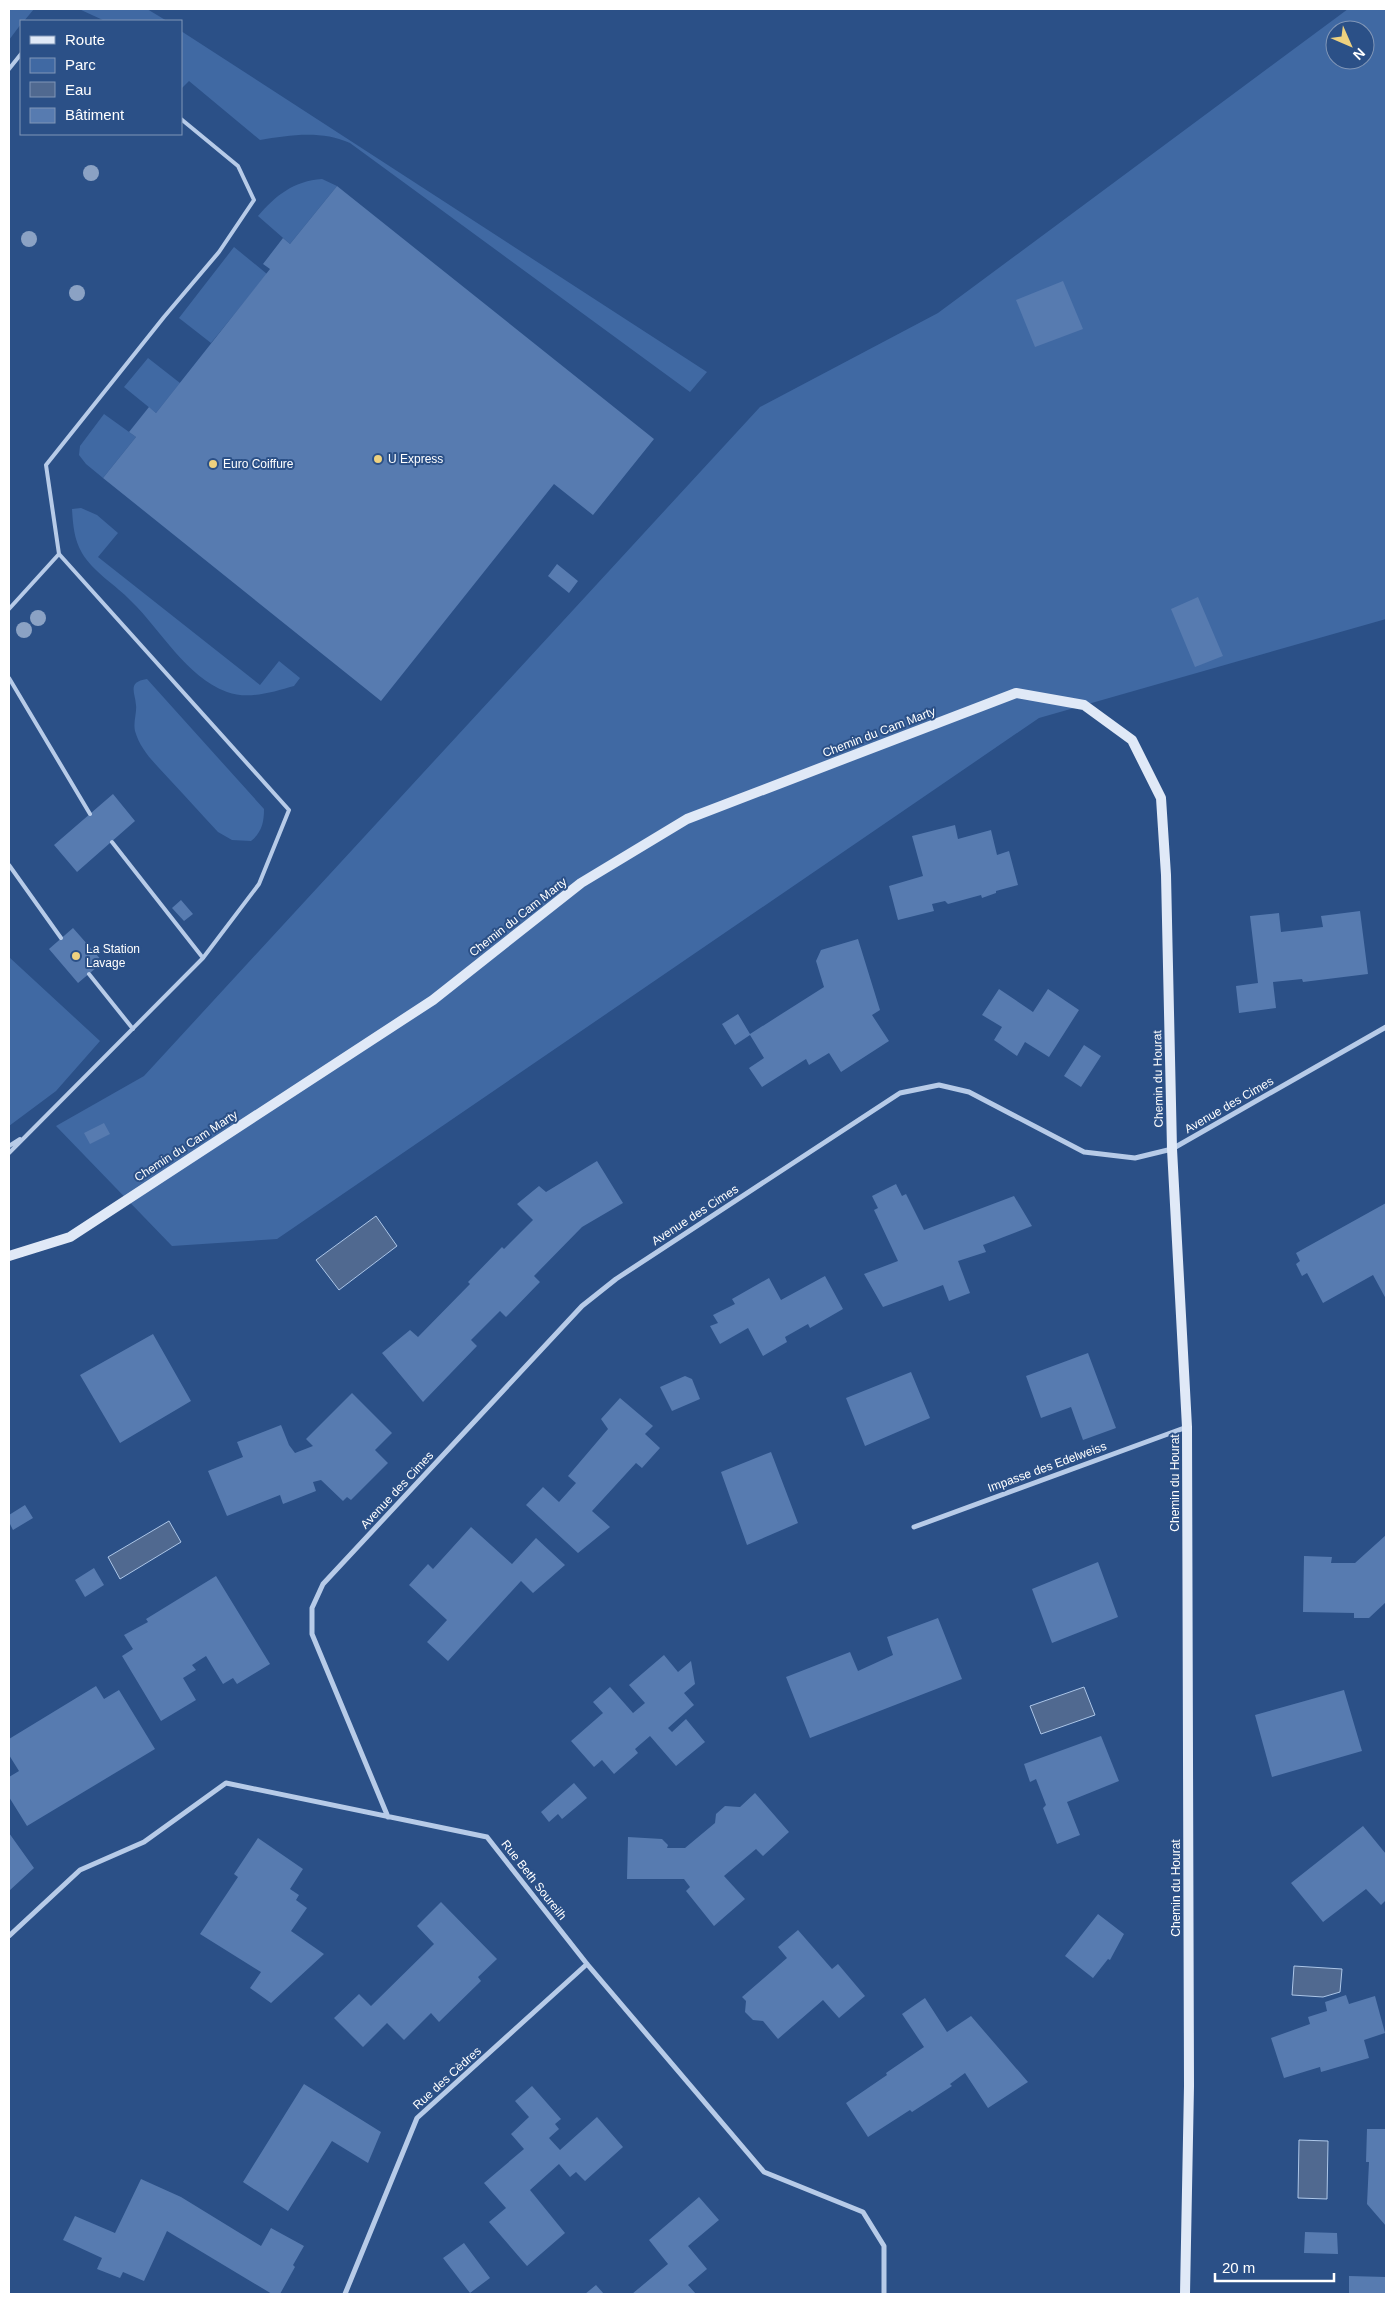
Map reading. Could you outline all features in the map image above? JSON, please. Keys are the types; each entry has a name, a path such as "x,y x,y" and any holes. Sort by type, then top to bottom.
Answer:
{"street":[{"name":"Chemin du Cam Marty","path":"9,1256 70,1237 433,1000 582,883 687,819 1016,694 1084,705"},
{"name":"Chemin du Hourat","path":"1084,705 1132,740 1161,798 1166,875 1172,1149 1187,1427 1189,2086 1185,2294"},
{"name":"Avenue des Cimes","path":"388,1817 312,1634 312,1608 323,1584 582,1306 616,1278 900,1093 939,1085 969,1092 1084,1152 1135,1158 1172,1149 1386,1027"},
{"name":"Impasse des Edelweiss","path":"914,1527 1187,1427"},
{"name":"Rue Beth Soureilh","path":"9,1936 80,1870 144,1842 226,1784 487,1837 587,1964 764,2172 862,2212 884,2246 884,2294"},
{"name":"Rue des Cèdres","path":"345,2294 417,2118 587,1964"}],"lane":[{"path":"9,69 20,55"},
{"path":"9,1153 203,958 259,884 289,810 59,554 46,465 164,317 219,252 254,200 238,166 182,120"},
{"path":"9,609 59,554"},
{"path":"9,678 90,814"},
{"path":"112,842 203,958"},
{"path":"9,865 61,938"},
{"path":"89,974 133,1029"},
{"path":"9,1146 26,1136"}],"green space":[{"path":"9,9 34,9 25,20 20,20 20,25 9,40"},
{"path":"79,9 147,9 165,20 103,20"},
{"path":"1348,9 1386,9 1386,619 1039,718 277,1239 172,1246 56,1126 144,1076 760,407 938,313 1325,26 1325,70 1375,70 1375,20 1333,20"},
{"path":"182,32 707,372 690,392 350,143 328,136 317,135 294,135 260,140 189,81 182,88"},
{"path":"322,179 337,186 290,244 258,216 286,190 312,180"},
{"path":"234,247 267,274 211,343 179,318"},
{"path":"148,358 180,383 156,413 124,387"},
{"path":"104,414 136,437 103,478 86,464 79,455 80,446"},
{"path":"81,508 97,515 118,533 98,557 260,685 279,661 300,678 294,686 278,691 243,695 227,692 212,685 199,675 186,664 131,601 98,572 82,553 74,532 72,509"},
{"path":"147,679 264,809 262,826 258,834 251,841 232,840 218,832 145,752 135,731 134,685 141,680"},
{"path":"9,957 100,1041 56,1091 9,1126"}],"water":[{"path":"376,1216 397,1246 339,1290 316,1260"},
{"path":"169,1521 181,1542 120,1579 108,1557"},
{"path":"1084,1687 1095,1715 1041,1734 1030,1706"},
{"path":"1294,1966 1342,1969 1340,1992 1323,1997 1292,1995"},
{"path":"1299,2140 1328,2141 1327,2199 1298,2198"}],"building":[{"name":"U Express","path":"337,186 654,439 593,515 554,484 381,701 103,478 136,437 129,432 149,407 156,413 270,269 263,264 283,238 290,244"},
{"path":"1063,281 1083,329 1035,347 1016,300"},
{"path":"557,564 578,581 569,593 548,576"},
{"path":"1198,597 1223,656 1195,667 1171,609"},
{"path":"113,794 135,821 77,872 54,845"},
{"path":"955,825 958,839 991,830 997,855 1009,851 1018,885 996,891 996,893 982,898 981,895 948,904 945,901 932,904 934,911 898,920 889,886 923,876 912,836"},
{"path":"181,900 193,914 184,921 172,908"},
{"path":"1360,911 1368,974 1303,982 1302,979 1273,982 1276,1008 1239,1013 1236,986 1258,983 1250,916 1279,913 1281,932 1323,927 1321,916"},
{"name":"La Station Lavage","path":"73,928 103,962 78,983 49,949"},
{"path":"858,939 880,1010 872,1015 889,1041 841,1072 829,1053 809,1065 806,1059 762,1087 749,1068 764,1058 750,1035 735,1045 722,1024 738,1014 750,1034 824,987 816,961 821,950"},
{"path":"999,989 1033,1012 1048,989 1079,1010 1049,1057 1025,1042 1017,1056 994,1040 1002,1027 982,1015"},
{"path":"1084,1045 1101,1056 1081,1087 1064,1076"},
{"path":"104,1123 110,1134 90,1144 84,1133"},
{"path":"597,1161 623,1203 582,1227 534,1276 540,1282 506,1317 500,1311 471,1340 477,1346 423,1402 382,1353 410,1330 418,1337 470,1284 468,1282 502,1247 504,1249 533,1220 517,1204 539,1186 546,1192"},
{"path":"896,1184 902,1196 906,1194 924,1230 1014,1196 1032,1226 983,1245 986,1252 958,1261 970,1293 949,1301 943,1285 883,1307 864,1274 898,1261 874,1210 878,1208 872,1196"},
{"path":"1386,1203 1386,1299 1373,1275 1323,1303 1307,1273 1302,1276 1296,1264 1300,1261 1296,1253"},
{"path":"825,1276 843,1309 810,1328 808,1324 785,1337 787,1342 763,1356 748,1328 720,1344 710,1326 718,1323 713,1315 735,1304 732,1299 769,1278 781,1300"},
{"path":"153,1334 191,1401 120,1443 80,1375"},
{"path":"1088,1353 1116,1428 1083,1440 1071,1407 1041,1418 1026,1376"},
{"path":"911,1372 930,1418 865,1446 846,1398"},
{"path":"685,1376 692,1379 700,1399 672,1411 660,1387"},
{"path":"352,1393 392,1433 375,1450 388,1463 351,1500 347,1497 343,1501 321,1480 313,1482 316,1491 283,1504 280,1495 227,1516 208,1471 243,1457 237,1442 281,1425 289,1445 295,1453 313,1446 306,1439"},
{"path":"620,1398 653,1426 645,1434 660,1448 642,1468 636,1463 592,1511 610,1527 578,1553 526,1505 543,1487 559,1502 576,1483 568,1476 608,1429 601,1419"},
{"path":"771,1452 798,1523 747,1545 721,1472"},
{"path":"25,1505 33,1518 13,1530 9,1522 9,1515"},
{"path":"471,1527 512,1564 536,1538 565,1565 533,1593 521,1581 448,1661 427,1642 447,1620 409,1585 428,1564 433,1569"},
{"path":"1386,1535 1386,1602 1369,1618 1354,1618 1354,1613 1303,1612 1304,1556 1332,1557 1331,1563 1355,1563"},
{"path":"1098,1562 1118,1617 1052,1643 1032,1589"},
{"path":"94,1568 104,1585 85,1597 75,1580"},
{"path":"216,1576 270,1664 237,1684 233,1678 223,1684 206,1656 192,1665 196,1670 183,1678 196,1700 161,1721 122,1656 133,1649 124,1635 148,1622 146,1619"},
{"path":"938,1618 962,1679 810,1738 786,1677 850,1652 858,1671 893,1655 887,1637"},
{"path":"664,1655 678,1672 691,1661 695,1684 684,1693 694,1705 668,1728 672,1732 686,1719 705,1742 676,1766 650,1736 635,1749 638,1753 614,1774 602,1760 594,1767 571,1741 603,1713 593,1702 610,1687 633,1713 645,1703 629,1685"},
{"path":"96,1686 104,1699 119,1690 155,1749 27,1826 9,1797 9,1777 19,1771 9,1755 9,1739"},
{"path":"1344,1690 1362,1751 1272,1777 1255,1715"},
{"path":"1101,1736 1119,1781 1067,1802 1080,1835 1057,1844 1043,1808 1046,1805 1036,1779 1030,1782 1024,1764"},
{"path":"574,1783 587,1798 562,1819 558,1814 549,1822 541,1812"},
{"path":"755,1793 789,1832 763,1856 756,1849 724,1876 745,1899 714,1926 686,1891 690,1887 684,1879 627,1879 628,1837 662,1839 668,1845 667,1848 685,1848 715,1823 716,1814 725,1806 740,1807"},
{"path":"1363,1826 1386,1854 1386,1900 1381,1905 1366,1889 1323,1922 1291,1883"},
{"path":"9,1833 34,1868 9,1891"},
{"path":"258,1838 303,1869 290,1889 299,1895 296,1900 307,1908 291,1931 324,1954 271,2003 250,1988 261,1972 200,1934 238,1877 234,1874"},
{"path":"441,1902 497,1959 478,1977 481,1981 439,2022 431,2013 404,2040 387,2023 363,2047 334,2018 359,1994 371,2006 434,1944 417,1926"},
{"path":"1098,1914 1124,1934 1110,1960 1108,1959 1093,1978 1065,1956"},
{"path":"798,1930 832,1969 838,1964 865,1996 839,2018 823,2000 778,2039 763,2021 753,2020 745,2012 746,2001 742,1997 787,1958 778,1947"},
{"path":"1346,1995 1349,2004 1375,1996 1385,2033 1364,2040 1369,2058 1321,2072 1320,2067 1284,2078 1271,2038 1310,2024 1308,2017 1327,2011 1325,2002"},
{"path":"925,1998 947,2032 971,2016 1028,2082 988,2108 965,2073 950,2084 952,2086 868,2137 846,2103 924,2047 902,2014"},
{"path":"304,2084 381,2132 368,2163 332,2141 288,2211 243,2182"},
{"path":"532,2086 561,2119 555,2124 559,2129 549,2138 560,2150 597,2117 623,2147 585,2181 576,2172 570,2177 559,2164 530,2190 565,2233 527,2266 489,2222 506,2208 484,2183 524,2149 511,2134 529,2117 515,2101"},
{"path":"1367,2129 1386,2129 1386,2226 1367,2204 1369,2162 1366,2162"},
{"path":"141,2179 181,2197 261,2246 271,2228 304,2246 280,2294 272,2294 167,2231 144,2281 123,2272 120,2278 97,2269 102,2258 63,2240 75,2216 115,2233"},
{"path":"699,2197 719,2220 688,2246 707,2269 688,2285 696,2294 632,2294 668,2264 649,2240"},
{"path":"1305,2232 1337,2233 1338,2254 1304,2253"},
{"path":"464,2243 490,2278 470,2293 443,2258"},
{"path":"1349,2276 1386,2277 1386,2294 1349,2294"},
{"path":"596,2285 604,2294 585,2294"}],"place":[{"name":"U Express","path":"378,459"},
{"name":"Euro Coiffure","path":"213,464"},
{"name":"La Station Lavage","path":"76,956"}]}
